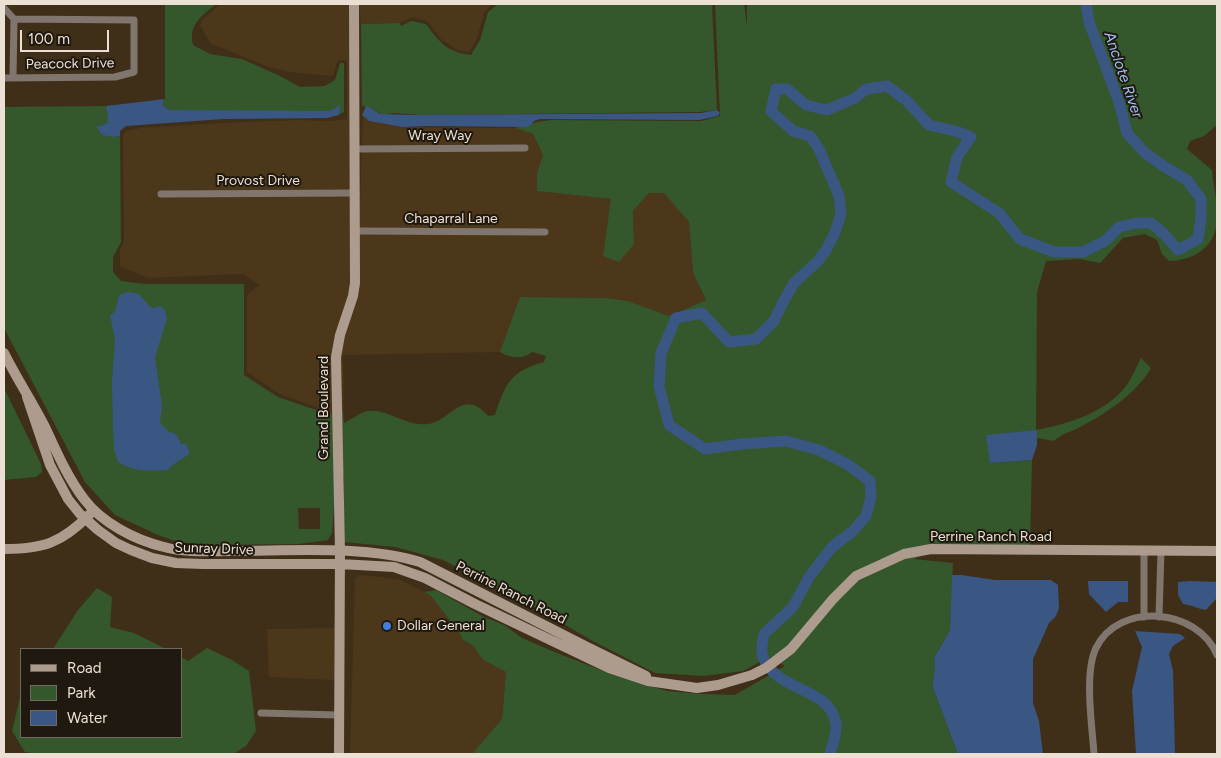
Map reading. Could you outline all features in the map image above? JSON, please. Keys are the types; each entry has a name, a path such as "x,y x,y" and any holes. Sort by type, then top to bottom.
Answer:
{"street":[{"name":"Grand Boulevard","path":"339,754 340,551 336,357 340,335 353,296 356,231 354,4"},
{"path":"4,8 14,19"},
{"name":"Peacock Drive","path":"4,78 13,78 115,77 134,72 134,20 14,19 13,78"},
{"name":"Wray Way","path":"355,149 525,148"},
{"name":"Provost Drive","path":"161,194 356,193"},
{"name":"Chaparral Lane","path":"356,231 545,232"},
{"name":"Sunray Drive","path":"4,353 27,397 56,479 73,506 116,544 152,558 176,563 340,564"},
{"name":"Sunray Drive","path":"27,397 34,406 60,460 83,499 104,518 133,537 164,547 192,551 340,551"},
{"path":"4,549 40,547 57,540 73,530 94,510"},
{"name":"Perrine Ranch Road","path":"340,564 394,567 412,572 609,668 648,681 697,688 741,680 780,658 791,649 833,599 856,576 904,554 931,549 1217,552"},
{"name":"Perrine Ranch Road","path":"340,551 404,556 420,562 612,660 663,683"},
{"path":"1144,551 1144,617"},
{"path":"1156,616 1161,551"},
{"path":"1094,754 1090,672 1092,660 1100,642 1113,628 1126,621 1144,617 1156,616 1183,621 1194,626 1208,639 1217,654"},
{"path":"261,714 338,715"}],"shaded area":[{"path":"220,4 351,4 352,283 346,308 334,413 330,414 323,409 279,394 247,372 247,295 259,285 244,274 148,278 120,266 120,250 124,242 123,134 127,131 141,128 223,123 347,119 347,63 344,60 337,62 333,76 290,72 266,66 210,43 200,25 202,20"},
{"path":"359,4 493,4 485,11 477,38 469,52 457,50 441,39 427,21 412,17 400,23 361,24"},
{"path":"363,116 369,121 402,127 515,128 533,134 543,155 537,173 537,191 612,199 603,256 634,244 633,211 649,193 664,192 689,222 693,273 706,300 669,316 628,301 607,298 521,297 501,352 343,355 344,411 340,412 339,357 359,231"},
{"path":"363,575 401,580 430,595 459,632 463,640 474,646 485,661 506,672 502,719 472,754 350,754 355,579"},
{"path":"336,628 336,680 269,677 267,629"}],"green space":[{"path":"165,4 216,4 194,26 193,45 210,54 242,59 300,87 325,86 335,80 340,63 344,63 344,112 339,115 341,106 331,111 293,112 169,110 162,105 165,99"},
{"path":"498,4 712,4 717,110 700,112 420,115 394,113 383,115 371,108 362,106 361,24 400,23 401,26 411,21 426,24 445,46 456,52 471,55 480,40 488,12"},
{"path":"715,4 744,4 747,26 747,4 1217,4 1217,125 1204,136 1190,141 1187,149 1212,170 1217,224 1210,242 1205,248 1197,254 1179,260 1169,261 1162,254 1157,240 1145,234 1123,238 1100,263 1080,259 1046,261 1037,292 1036,430 1073,421 1108,403 1126,386 1141,358 1151,368 1138,386 1121,402 1092,421 1060,436 1054,441 1037,438 1037,430 990,463 1032,460 1030,547 903,550 855,572 789,646 773,659 769,657 743,671 703,676 655,673 443,560 395,547 344,542 344,476 341,476 340,412 343,411 344,423 363,412 376,411 412,423 428,424 464,405 471,404 488,416 495,415 502,395 511,380 524,370 544,362 546,356 532,352 525,356 516,357 500,352 520,297 607,298 628,301 669,316 706,300 693,273 689,222 664,193 649,193 633,211 634,244 619,262 603,256 611,199 537,191 537,173 543,155 533,134 515,128 551,120 701,121 720,116"},
{"path":"106,106 108,122 101,126 115,137 120,136 121,242 113,257 113,272 121,281 144,284 244,284 244,375 278,397 322,412 334,413 334,507 332,533 328,540 299,544 198,545 172,540 115,515 85,482 4,328 4,107","holes":["298,508 320,508 320,529 299,529"]},
{"path":"4,388 41,464 42,472 36,477 4,480"},
{"path":"929,553 914,559 953,563 950,630 934,658 933,688 958,754 472,754 502,719 506,672 485,661 474,646 463,640 459,632 430,595 424,592 436,590 484,617 504,625 522,638 611,674 667,691 735,695 785,666 780,663 858,578 904,557"},
{"path":"97,588 112,597 110,627 134,633 164,648 54,648 78,610"},
{"path":"207,648 249,671 256,731 246,746 233,754 39,754 25,752 12,731 20,698 20,738 182,738 182,658 188,661"}],"water":[{"path":"165,99 162,105 169,110 330,111 341,105 339,115 327,118 223,119 126,126 120,131 120,136 115,137 102,135 96,126 101,126 108,122 106,106"},
{"path":"366,106 380,114 413,115 701,113 717,110 720,113 718,116 699,120 540,119 527,127 402,127 369,121 362,115"},
{"path":"128,292 139,294 150,307 160,306 165,310 167,319 155,357 162,406 160,423 169,432 175,434 181,444 186,444 190,453 168,470 148,471 130,468 118,462 114,449 112,382 115,339 110,315 115,312 119,295"},
{"path":"1037,430 1037,445 1032,460 990,463 986,435"},
{"path":"952,575 995,580 1051,580 1058,585 1059,608 1056,616 1049,623 1033,659 1033,703 1039,721 1043,754 958,754 933,688 934,658 950,630"},
{"path":"1088,581 1128,581 1128,602 1118,602 1106,612 1089,594"},
{"path":"1178,582 1217,582 1216,599 1206,610 1183,604 1178,595"},
{"path":"1135,631 1180,634 1185,638 1173,646 1169,654 1173,671 1175,754 1136,754 1132,691 1142,647"}],"waterway":[{"name":"Anclote River","path":"830,754 836,728 832,712 814,696 779,677 770,669 762,655 762,643 764,634 793,607 809,577 832,547 852,532 866,516 871,497 870,481 847,464 819,450 786,441 705,449 669,425 659,386 661,353 676,318 702,313 729,342 756,339 774,321 794,283 818,261 834,235 841,214 839,196 819,149 810,136 793,131 771,111 776,89 787,89 806,105 827,110 855,98 866,89 887,86 907,101 929,125 971,137 957,157 951,182 999,213 1020,239 1054,252 1083,252 1105,241 1119,227 1137,223 1151,223 1178,250 1198,239 1201,199 1187,180 1145,153 1127,133 1119,102 1089,22 1086,4"}],"place":[{"name":"Dollar General","path":"387,626"}]}
